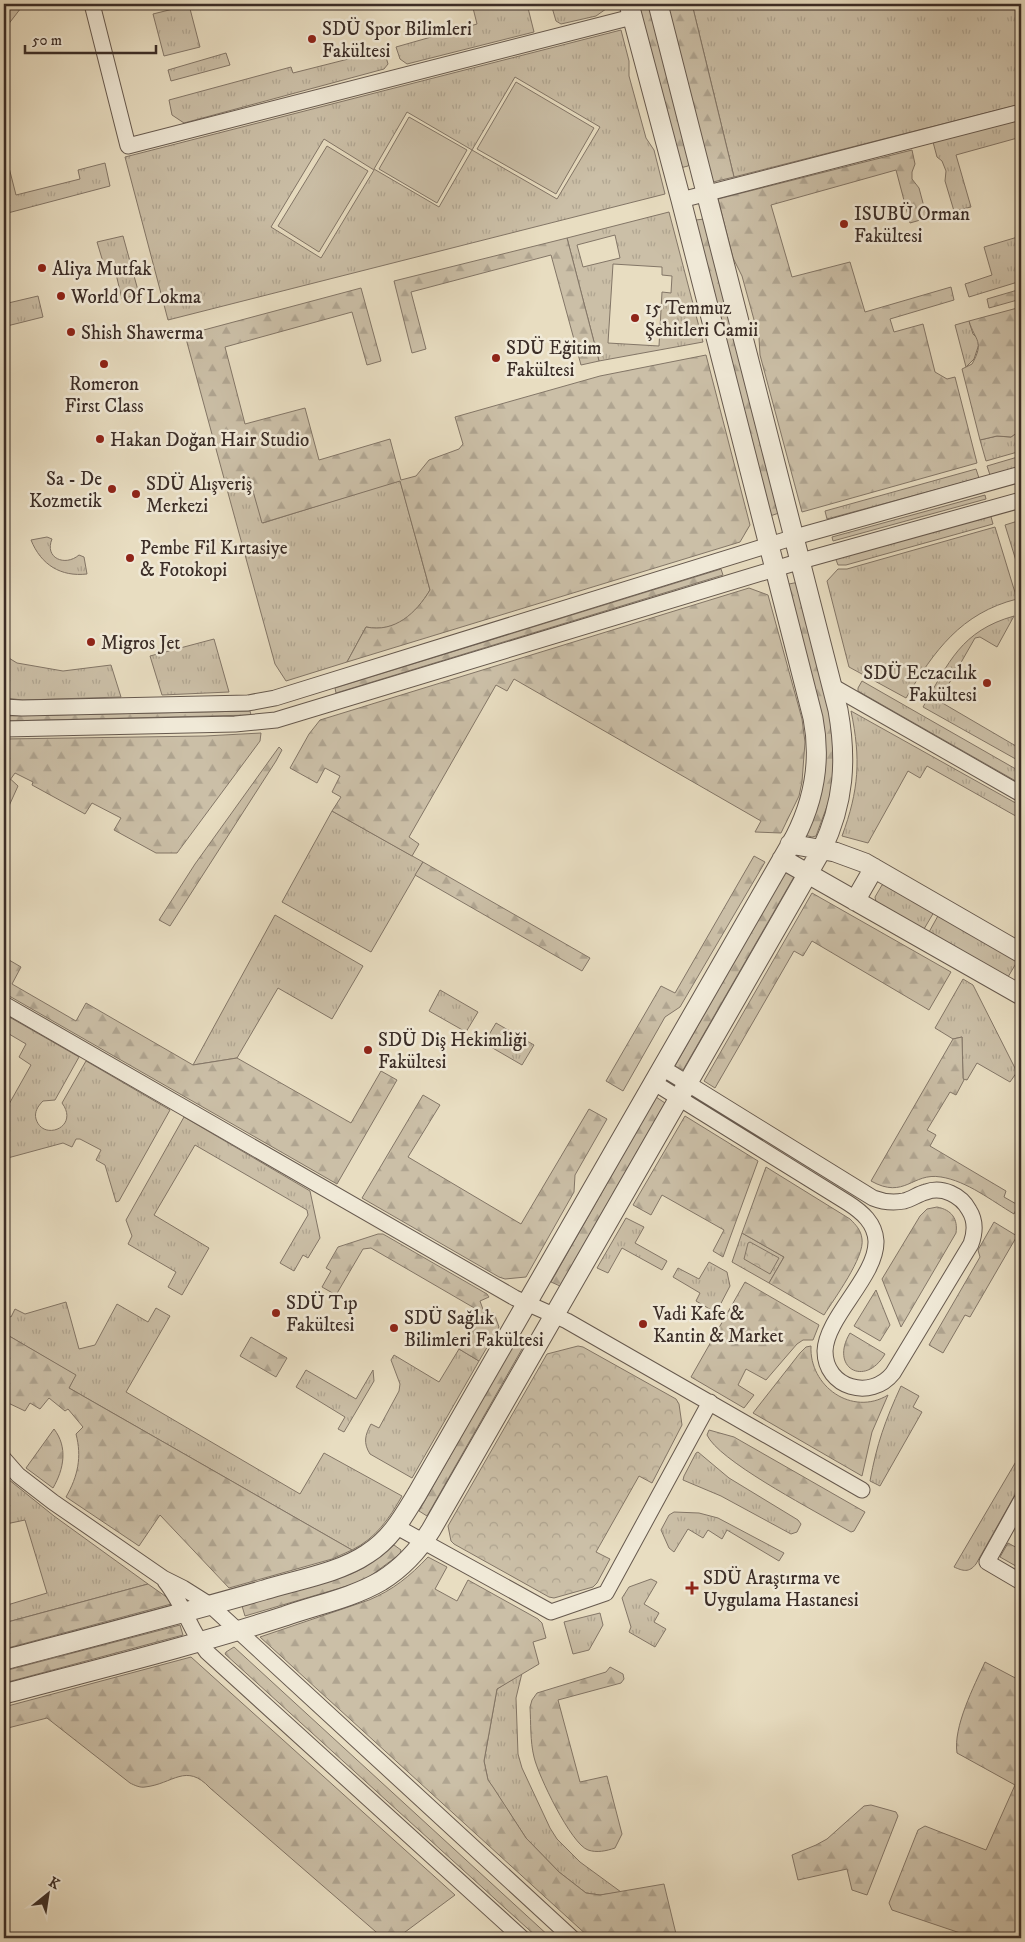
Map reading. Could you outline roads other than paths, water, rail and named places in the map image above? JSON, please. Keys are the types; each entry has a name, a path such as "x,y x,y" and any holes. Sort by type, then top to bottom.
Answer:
{"street":[{"path":"4,1660 210,1606 350,1564 378,1546 397,1527 786,852 803,820 811,793 816,765 816,737 813,718 776,568 631,10 128,146 92,4"},
{"path":"4,1694 237,1632 371,1586 399,1568 424,1541 822,849 835,815 843,771 843,736 795,537 658,4"},
{"path":"681,200 1021,112"},
{"path":"4,707 32,708 259,701 795,537 1021,474"},
{"path":"4,729 235,724 276,720 776,568 1021,500"},
{"path":"832,686 1021,794"},
{"path":"786,852 822,849 853,858 874,868 1021,953"},
{"path":"786,852 808,874 1021,995"},
{"path":"856,901 874,868"},
{"path":"4,1004 526,1304 554,1315 862,1490"},
{"path":"657,1075 866,1194 884,1201 903,1201 932,1190 950,1192 961,1199 969,1208 974,1232 970,1244 893,1373 879,1385 861,1389 849,1386 834,1376 826,1359 825,1347 832,1330 873,1259 876,1242 872,1226 864,1215 848,1203 683,1091"},
{"path":"872,1226 877,1211 884,1201"},
{"path":"397,1527 550,1612 606,1594 710,1402"},
{"path":"4,1459 18,1475 35,1488 162,1578 183,1588 210,1606 572,1938"},
{"path":"1021,1501 987,1562 1021,1582"},
{"path":"162,1578 175,1594 199,1642 217,1661 522,1938"}],"place":[{"name":"SDÜ Spor Bilimleri Fakültesi","path":"312,39"},
{"name":"ISUBÜ Orman Fakültesi","path":"844,224"},
{"name":"Aliya Mutfak","path":"42,268"},
{"name":"World Of Lokma","path":"61,296"},
{"name":"15 Temmuz Şehitleri Camii","path":"635,318"},
{"name":"Shish Shawerma","path":"71,332"},
{"name":"SDÜ Eğitim Fakültesi","path":"496,358"},
{"name":"Romeron First Class","path":"104,364"},
{"name":"Hakan Doğan Hair Studio","path":"100,439"},
{"name":"Sa - De Kozmetik","path":"112,489"},
{"name":"SDÜ Alışveriş Merkezi","path":"136,494"},
{"name":"Pembe Fil Kırtasiye & Fotokopi","path":"130,558"},
{"name":"Migros Jet","path":"91,642"},
{"name":"SDÜ Eczacılık Fakültesi","path":"987,683"},
{"name":"SDÜ Diş Hekimliği Fakültesi","path":"368,1050"},
{"name":"SDÜ Tıp Fakültesi","path":"276,1313"},
{"name":"Vadi Kafe & Kantin & Market","path":"643,1324"},
{"name":"SDÜ Sağlık Bilimleri Fakültesi","path":"394,1328"},
{"name":"SDÜ Araştırma ve Uygulama Hastanesi","path":"692,1588"}]}
